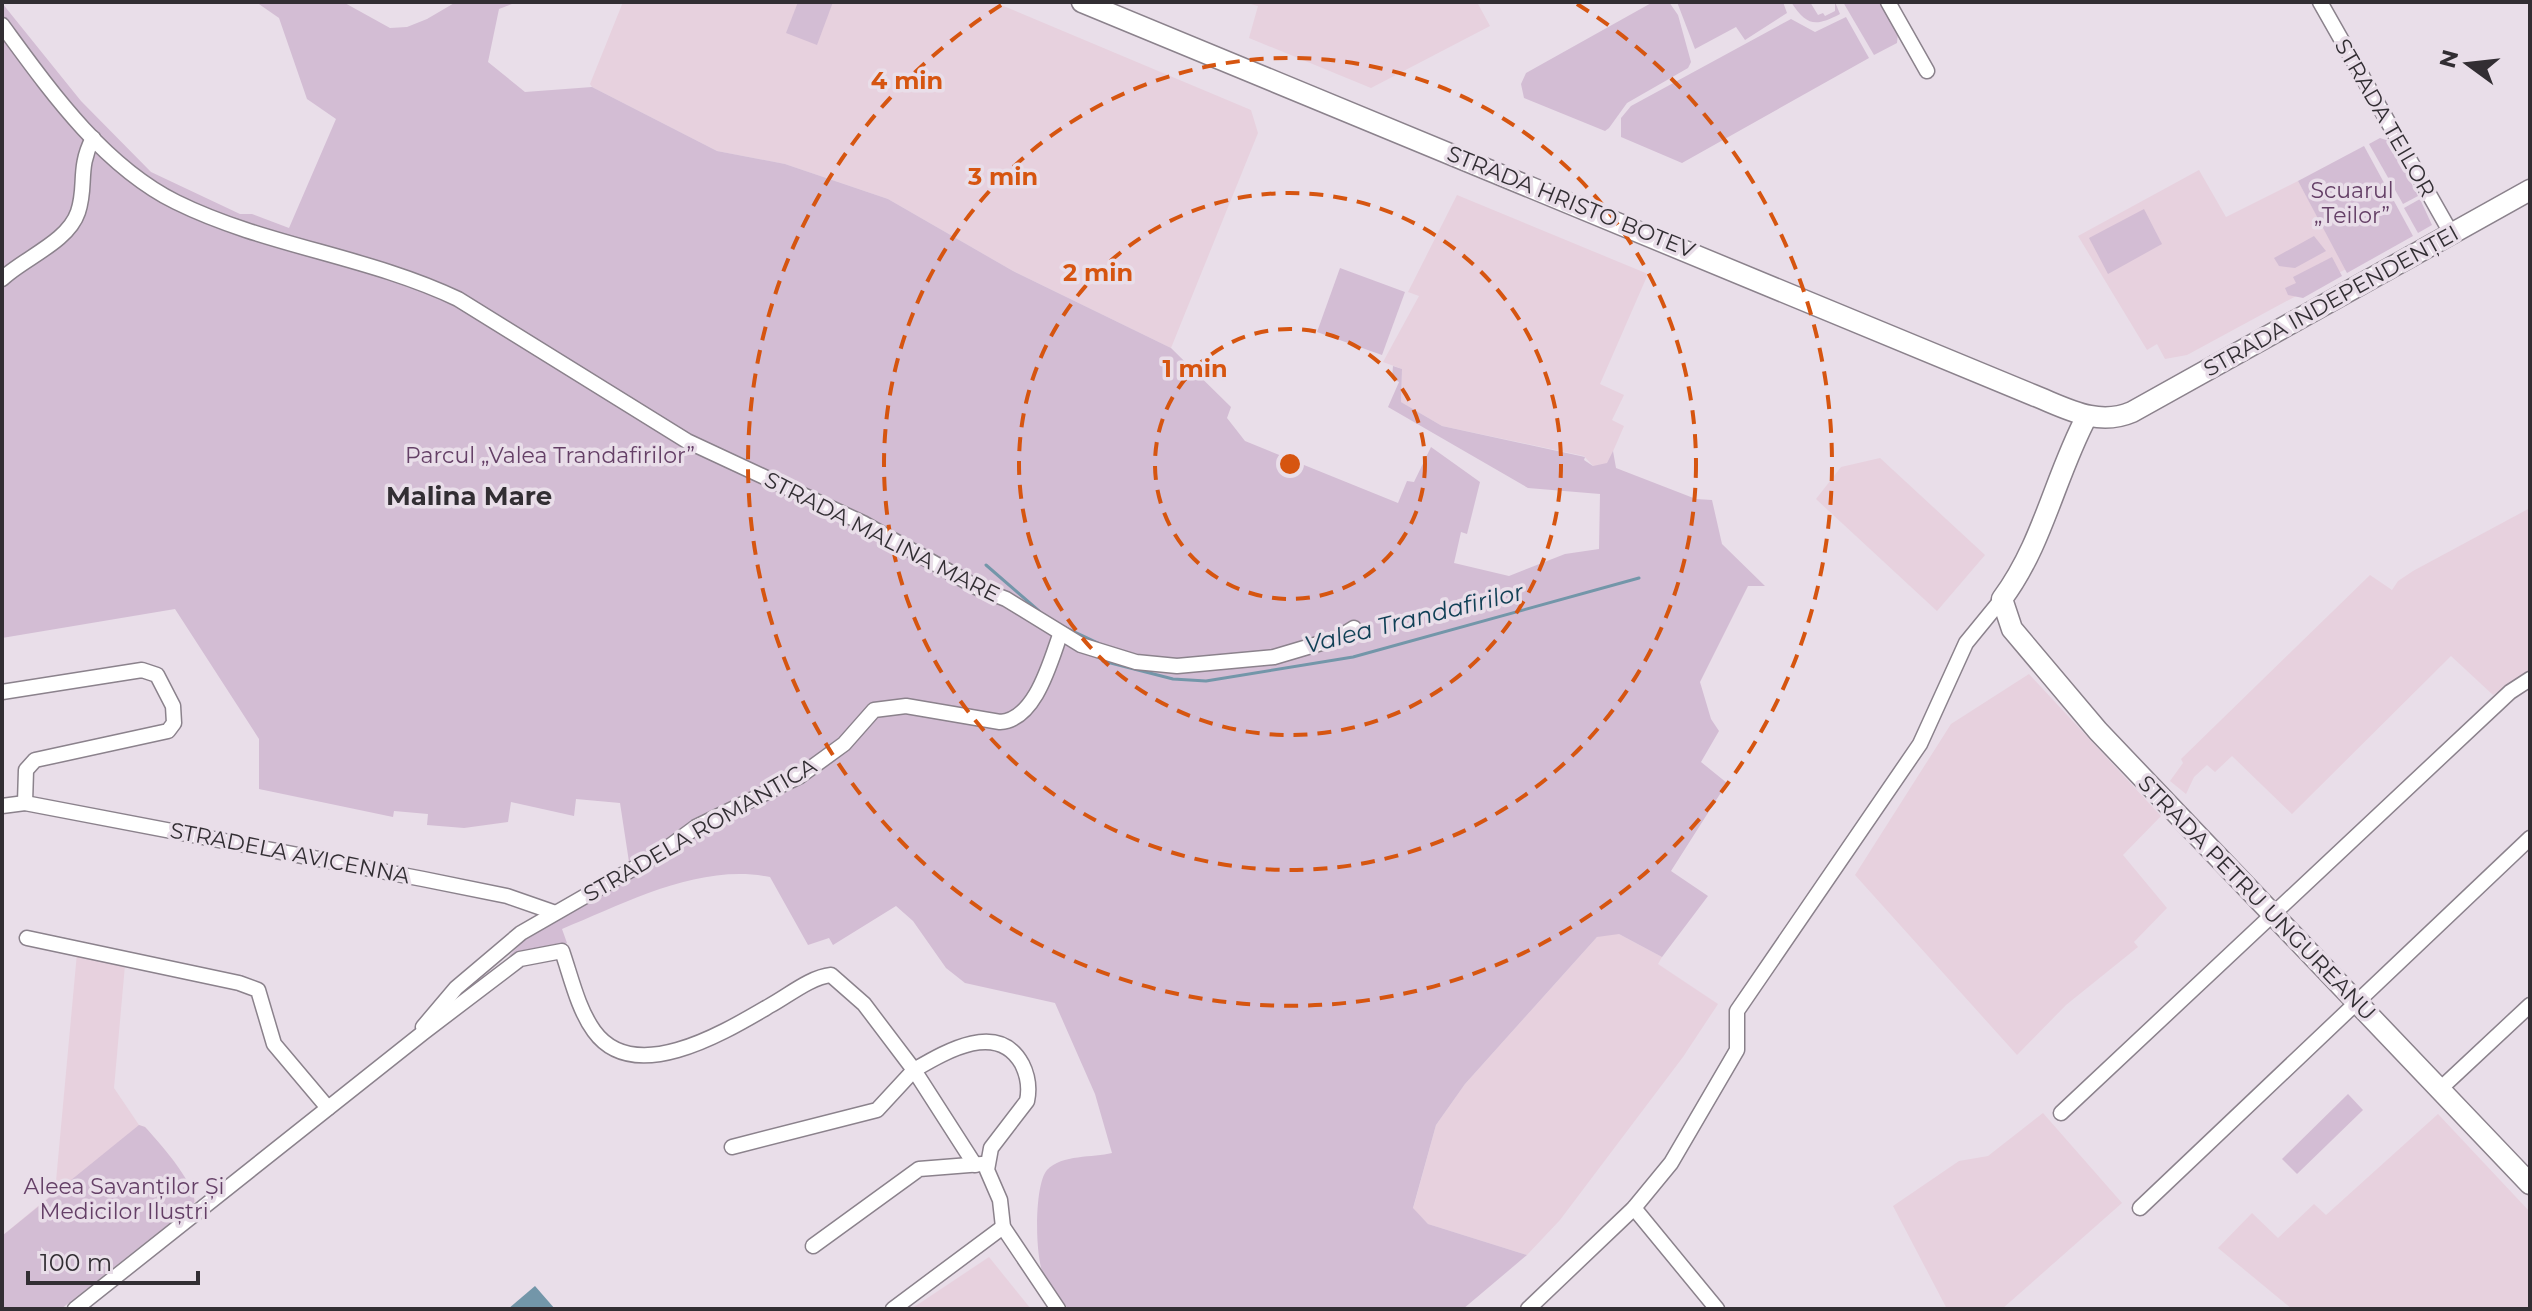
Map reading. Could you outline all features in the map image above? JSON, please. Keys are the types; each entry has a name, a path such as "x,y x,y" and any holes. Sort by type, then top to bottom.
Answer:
{"main road":[{"name":"STRADA HRISTO BOTEV","path":"1082,2 2087,416"},
{"name":"STRADA INDEPENDENȚEI","path":"2087,416 2107,419 2132,412 2530,190"},
{"path":"2002,599 2030,557 2067,456 2087,416"},
{"name":"STRADA PETRU UNGUREANU","path":"2002,599 2012,629 2098,731 2439,1090 2528,1179"}],"street":[{"path":"1888,2 1927,71"},
{"name":"STRADA TEILOR","path":"2320,2 2451,233"},
{"name":"STRADA MALINA MARE","path":"2,25 93,138 136,176 173,201 266,237 430,286 458,299 687,441 863,523 978,588 1006,599 1060,635 1136,662 1177,666 1274,657 1338,638 1354,628"},
{"path":"2,279 67,229 77,215 81,169 93,138"},
{"path":"1528,1309 1634,1208 1680,1150 1733,1058 1737,1042 1737,1011 1920,744 1966,643 2002,599"},
{"name":"STRADELA ROMANTICA","path":"417,1037 435,1010 456,988 521,933 662,852 696,827 800,776 844,744 874,710 906,706 1000,722 1014,719 1035,694 1060,635"},
{"path":"2,692 150,670 164,684 173,706 174,723 168,731 35,760 26,770 25,803"},
{"path":"2061,1113 2510,692 2530,679"},
{"name":"STRADELA AVICENNA","path":"2,806 25,803 437,882 507,896 553,912"},
{"path":"2140,1208 2530,838"},
{"path":"27,938 239,983 258,990 274,1044 328,1108"},
{"path":"75,1309 520,959 562,951 594,1031 619,1048 659,1055 689,1047 818,978 831,975 864,1004 981,1164 1000,1200 1003,1227 1058,1309"},
{"path":"2439,1090 2530,1005"},
{"path":"732,1147 877,1110 914,1070 963,1047 988,1040 1011,1049 1018,1057 1028,1081 1027,1101 981,1164"},
{"path":"813,1246 919,1169 981,1164"},
{"path":"1634,1208 1717,1309"},
{"path":"893,1309 1003,1227"}],"shaded area":[{"path":"623,2 994,2 1251,110 1258,133 1171,348 1013,271 888,199 785,164 717,151 592,87 590,84"},
{"path":"1243,2 1477,2 1490,26 1371,88 1249,38 1258,6"},
{"path":"2199,170 2226,217 2298,181 2346,269 2187,355 2165,359 2157,344 2147,350 2078,236"},
{"path":"1457,195 1648,274 1600,384 1624,395 1612,420 1624,426 1608,463 1601,467 1593,466 1584,456 1442,426 1401,402 1402,369 1383,362 1419,296 1408,292"},
{"path":"1880,458 1985,555 1937,611 1816,499 1841,467"},
{"path":"2530,508 2530,671 2493,695 2451,656 2292,814 2232,756 2215,772 2207,765 2194,777 2186,794 2170,781 2183,763 2181,759 2370,575 2392,590 2398,581 2413,571"},
{"path":"2029,674 2161,816 2123,855 2167,908 2134,942 2138,947 2066,1005 2017,1055 1855,875 1951,724"},
{"path":"1609,932 1619,934 1662,957 1658,964 1718,1004 1683,1057 1560,1220 1527,1255 1428,1224 1413,1209 1436,1125 1465,1084 1597,937"},
{"name":"Aleea Savanților Și Medicilor Iluștri","path":"77,953 125,965 114,1088 139,1125 145,1127 173,1160 196,1201 61,1309 2,1309 2,1236 55,1192"},
{"path":"2043,1113 2122,1203 2002,1309 1947,1309 1893,1206 1959,1161 1988,1156"},
{"path":"2438,1114 2530,1212 2530,1309 2292,1309 2218,1248 2252,1213 2278,1238 2314,1204 2326,1215"},
{"path":"989,1257 1031,1309 911,1309"}],"green space":[{"name":"Parcul „Valea Trandafirilor”","path":"256,2 343,2 390,28 407,27 456,2 517,2 499,9 488,62 525,92 592,87 717,151 785,164 888,199 1013,271 1171,348 1231,407 1227,418 1245,441 1398,503 1407,481 1414,482 1431,447 1480,482 1467,534 1461,532 1454,563 1509,576 1565,554 1599,549 1600,494 1528,488 1388,407 1399,382 1392,378 1393,366 1402,369 1401,402 1442,426 1585,457 1584,460 1593,466 1607,463 1613,451 1616,468 1696,499 1712,500 1722,544 1765,586 1748,586 1700,682 1711,719 1719,731 1701,762 1727,783 1671,871 1708,896 1662,957 1619,934 1597,937 1465,1084 1436,1125 1413,1208 1428,1224 1527,1255 1463,1309 1068,1309 1040,1264 1037,1221 1043,1178 1047,1170 1061,1161 1112,1153 1095,1094 1055,1003 965,983 946,968 913,921 896,906 833,945 829,938 808,945 770,877 743,874 690,880 637,897 562,929 567,943 509,956 530,934 631,875 620,803 576,799 574,816 511,802 508,822 464,828 427,825 428,814 394,811 393,817 259,789 259,739 175,609 2,638 2,3 81,101 151,172 240,214 252,214 289,228 336,119 307,99 279,18"},
{"path":"798,2 833,2 817,45 786,33"},
{"path":"1653,2 1669,2 1678,15 1691,62 1688,68 1627,103 1605,131 1524,98 1521,84 1526,73"},
{"path":"1677,2 1783,2 1787,13 1745,40 1736,27 1695,49"},
{"path":"1791,2 1810,2 1818,15 1823,13 1825,16 1835,11 1835,2 1840,14 1812,22 1802,16"},
{"path":"1843,2 1881,2 1898,33 1897,43 1874,55"},
{"path":"1846,17 1869,58 1682,163 1621,137 1621,118 1631,106 1791,19 1815,32"},
{"path":"2380,138 2389,141 2418,196 2403,204 2369,144"},
{"name":"Scuarul „Teilor”","path":"2364,146 2413,236 2347,273 2298,181"},
{"path":"2420,199 2432,225 2418,233 2404,208"},
{"path":"2144,209 2162,244 2108,274 2089,238"},
{"path":"2314,236 2326,251 2295,268 2279,266 2274,258"},
{"path":"2332,257 2342,276 2303,298 2288,295 2285,288 2296,283 2293,277"},
{"path":"1340,268 1405,292 1382,355 1317,332"},
{"path":"2348,1094 2363,1110 2297,1174 2282,1159"},
{"name":"Aleea Savanților Și Medicilor Iluștri","path":"139,1125 145,1127 176,1164 190,1186 194,1204 61,1309 2,1309 2,1236"}],"water":[{"path":"535,1286 555,1309 508,1309"}],"waterway":[{"name":"Valea Trandafirilor","path":"986,565 1039,611"},
{"name":"Valea Trandafirilor","path":"1103,661 1173,679 1206,681 1353,657 1639,578"},
{"name":"Valea Trandafirilor","path":"1062,626 1098,643"}],"district":[{"name":"Malina Mare","path":"469,496"}]}
